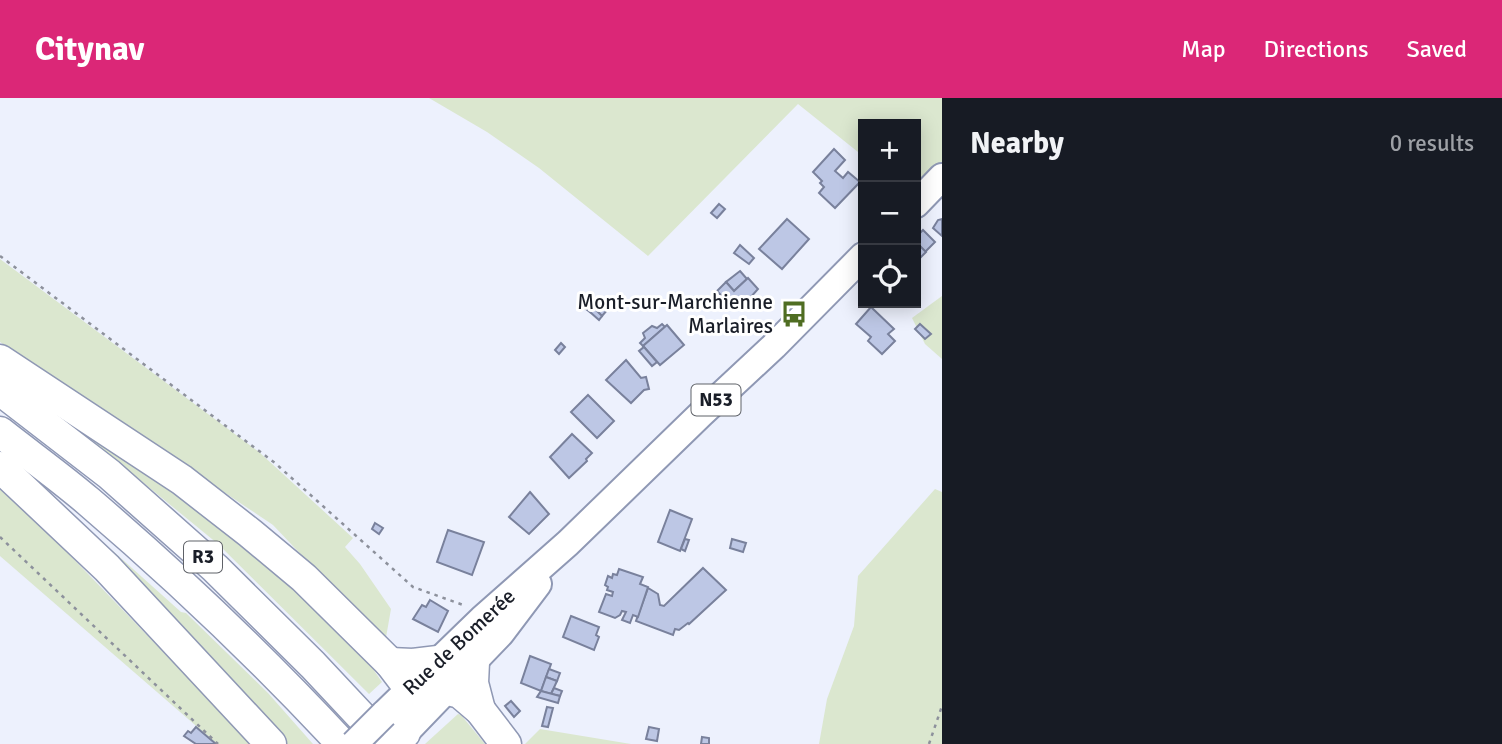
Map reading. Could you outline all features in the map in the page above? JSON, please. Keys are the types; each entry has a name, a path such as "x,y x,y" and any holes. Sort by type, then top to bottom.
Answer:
{"highway":[{"path":"0,360 182,480 304,579 390,663 404,717 449,688 460,692 481,710 506,744"},
{"name":"R3","path":"0,390 109,474 215,568 313,665 404,717"},
{"name":"R3","path":"0,432 86,499 193,594 290,688 342,744"},
{"path":"0,467 107,568 271,744"},
{"path":"390,663 438,661"},
{"path":"474,662 472,683 481,710"}],"main road":[{"path":"921,199 942,177"},
{"name":"Rue de Bomerée","path":"404,717 438,661 568,543 774,346 858,261"},
{"name":"Rue de Bomerée","path":"354,744 404,717 449,688 501,634 568,543"}],"path":[{"path":"0,256 275,463 413,587 469,607"},
{"path":"0,537 218,744"},
{"path":"929,744 942,706"}],"green space":[{"path":"429,98 942,98 942,177 921,195 921,119 858,119 858,152 798,104 648,256 539,168 487,132"},
{"path":"0,259 259,452 353,538 345,547 391,609 385,643 273,525 0,342"},
{"path":"942,296 942,359 925,344 912,318"},
{"path":"57,412 230,529 285,578 364,656 382,682 369,694 218,544"},
{"path":"0,489 36,520 252,744 217,744 0,556"},
{"path":"935,489 942,492 942,744 819,744 827,699 854,626 858,576"},
{"path":"55,499 181,612 186,613 268,693 313,744 286,744"},
{"path":"458,714 485,744 425,744"},
{"path":"540,729 631,744 525,744"}],"building":[{"path":"834,149 845,160 835,171 843,178 848,172 858,180 858,184 835,208 819,193 824,187 813,172"},
{"path":"719,204 725,209 717,218 711,213"},
{"path":"787,219 809,239 782,269 759,249"},
{"path":"942,219 942,236 933,228 938,220"},
{"path":"923,230 935,242 925,252 921,248"},
{"path":"740,245 754,258 749,264 734,253"},
{"path":"740,271 747,279 734,291 726,282"},
{"path":"748,278 758,289 741,308 736,302 731,306 717,291 726,282 734,291"},
{"path":"596,298 608,309 602,316 593,307 590,312 586,309"},
{"path":"593,307 602,316 599,320 590,312"},
{"path":"872,308 894,329 888,334 895,341 882,354 868,341 871,337 856,324"},
{"path":"662,324 665,327 643,346 640,343 645,338 643,333 652,326 657,328"},
{"path":"920,324 931,334 925,339 915,329"},
{"path":"667,325 684,345 660,365 643,346"},
{"path":"561,343 565,347 559,354 555,350"},
{"path":"644,347 657,362 652,366 639,351"},
{"path":"626,360 641,378 646,377 649,389 644,390 631,403 606,380"},
{"path":"588,395 614,421 597,438 571,412"},
{"path":"572,434 592,453 569,478 550,457"},
{"path":"530,492 549,514 529,534 509,517"},
{"path":"670,510 692,519 680,551 658,542"},
{"path":"375,523 383,528 379,534 372,529"},
{"path":"448,530 484,542 472,575 437,562"},
{"path":"685,539 689,540 685,551 681,549"},
{"path":"732,539 746,543 743,552 730,548"},
{"path":"703,568 726,590 689,624 679,630 675,629 673,635 636,621 648,588 658,594 660,605 664,606"},
{"path":"619,569 643,577 640,584 648,587 638,617 633,615 630,623 622,620 626,612 622,611 615,618 599,612 606,594 612,596 613,592 607,590 605,585 608,576 612,578 613,574 617,575"},
{"path":"430,600 448,611 438,632 413,619 422,605 426,607"},
{"path":"571,616 599,627 596,635 599,637 594,650 563,637"},
{"path":"530,656 551,664 541,691 521,683"},
{"path":"549,669 560,673 557,681 546,677"},
{"path":"546,677 557,681 551,694 541,691"},
{"path":"554,688 562,691 560,696 551,694"},
{"path":"541,691 560,696 558,703 537,697"},
{"path":"511,701 520,711 514,717 505,706"},
{"path":"547,707 553,708 548,727 542,726"},
{"path":"196,727 216,744 196,744 184,736"},
{"path":"649,727 659,729 657,741 646,739"},
{"path":"702,737 709,738 709,744 701,744"}],"place":[{"name":"Mont-sur-Marchienne Marlaires","path":"794,314"}]}
